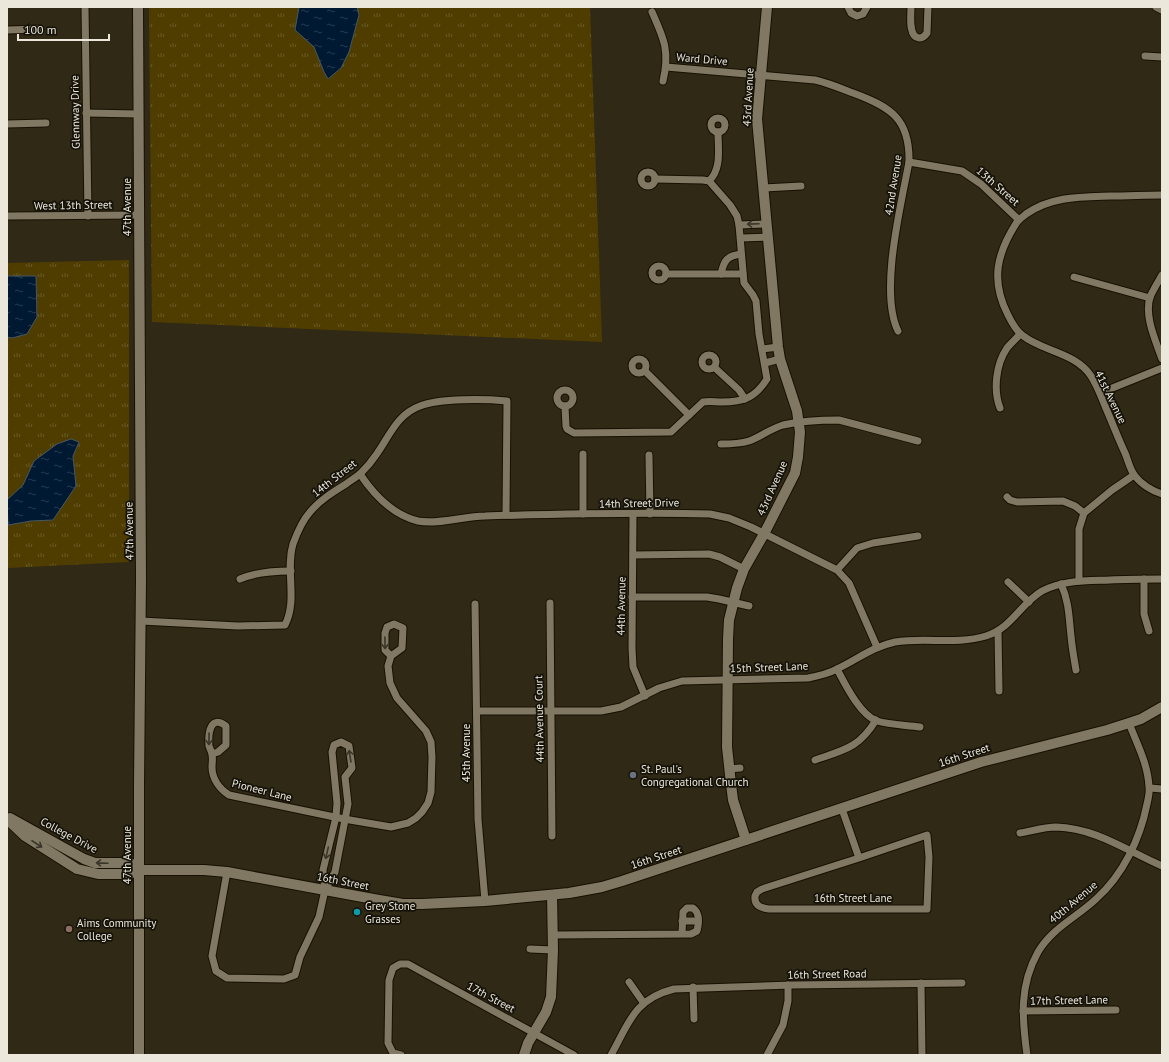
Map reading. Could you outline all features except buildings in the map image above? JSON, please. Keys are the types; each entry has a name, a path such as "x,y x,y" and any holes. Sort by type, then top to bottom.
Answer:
{"main road":[{"name":"47th Avenue","path":"138,7 141,621 139,1055"},
{"name":"43rd Avenue","path":"746,840 733,800 727,747 728,639 732,602 744,569 764,534 795,473 800,443 797,411 780,359 778,347 758,119 767,7"},
{"name":"16th Street","path":"139,870 204,870 227,872 403,904 485,901 552,895 602,887 981,762 1129,723 1162,707"},
{"name":"College Drive","path":"7,816 84,859 96,863 130,864 139,870"},
{"name":"College Drive","path":"7,819 25,836 77,869 98,874 128,874 139,870"},
{"path":"524,1055 534,1032 546,1012 551,997 553,950 552,895"}],"street":[{"name":"Glennway Drive","path":"85,7 88,216"},
{"path":"848,7 851,13 857,16 863,14 867,7"},
{"path":"911,7 912,31 914,36 919,38 925,36 928,30 928,7"},
{"path":"1156,7 1162,10"},
{"name":"Ward Drive","path":"652,12 666,47 666,68 663,81"},
{"path":"7,30 40,29"},
{"path":"1145,56 1162,57"},
{"name":"Ward Drive","path":"666,68 761,76"},
{"name":"42nd Avenue","path":"761,76 815,80 826,83 882,105 894,114 901,124 908,140 909,162 892,259 891,303 892,314 898,331"},
{"path":"86,113 138,114"},
{"path":"7,124 46,123"},
{"path":"709,181 714,176 717,167 718,132"},
{"name":"13th Street","path":"909,162 962,172 981,184 1019,220 1032,210 1045,203 1058,199 1075,197 1162,195"},
{"path":"565,406 567,429 574,433 671,432 703,402 735,402 746,399 752,396 767,379 756,301 744,282 741,238 737,216 730,205 709,181 655,179"},
{"path":"764,188 801,186"},
{"name":"West 13th Street","path":"7,216 139,215"},
{"path":"1000,408 997,401 998,369 1001,358 1008,347 1020,334 1001,301 998,277 1001,252 1006,240 1019,220"},
{"path":"739,225 767,224"},
{"path":"741,238 768,237"},
{"path":"721,274 723,265 728,258 741,254"},
{"path":"666,274 743,274"},
{"path":"1162,274 1150,298 1150,326 1162,359"},
{"path":"1074,277 1150,298"},
{"name":"41st Avenue","path":"1020,334 1046,349 1071,358 1079,363 1092,377 1134,475"},
{"path":"762,349 778,347"},
{"path":"765,363 780,359"},
{"path":"714,367 739,390 746,399"},
{"path":"1100,393 1162,368"},
{"path":"645,371 689,415"},
{"name":"14th Street","path":"141,621 238,626 285,625 290,615 293,545 302,523 310,512 329,495 360,474 376,455 395,425 405,414 418,406 433,402 456,400 507,401 506,515"},
{"path":"721,444 746,442 782,426 799,422 839,420 918,441"},
{"path":"583,454 583,514"},
{"path":"649,455 650,514"},
{"name":"14th Street Drive","path":"360,474 382,501 396,512 418,521 435,521 479,516 583,514 710,514 729,518 837,570 849,583 877,647"},
{"path":"1078,581 1079,529 1084,513 1112,490 1134,475 1146,486 1162,494"},
{"path":"1007,497 1010,500 1017,502 1063,502 1075,506 1084,513"},
{"name":"44th Avenue","path":"633,514 633,667 645,696"},
{"path":"837,570 857,548 873,543 918,536"},
{"path":"633,554 709,554 720,557 744,569"},
{"path":"240,578 268,571 291,571"},
{"path":"1144,579 1144,614 1149,631"},
{"name":"15th Street Lane","path":"477,711 601,711 614,709 645,696 663,686 682,681 808,678 822,675 837,669 877,647 897,642 969,640 986,636 998,631 1009,623 1042,591 1061,584 1078,581 1162,579"},
{"path":"1008,582 1029,602"},
{"path":"1061,584 1066,595 1069,609 1076,670"},
{"path":"632,597 707,597 749,606"},
{"name":"44th Avenue Court","path":"550,603 552,836"},
{"name":"45th Avenue","path":"475,604 478,819 485,901"},
{"path":"998,631 999,690"},
{"name":"Pioneer Lane","path":"212,754 212,770 215,779 218,786 229,795 336,817 344,820 390,827 408,823 422,812 428,803 431,792 431,742 426,731 397,698 393,690 388,675 388,666 391,656"},
{"path":"837,669 859,706 876,720 920,727"},
{"path":"815,760 842,751 854,744 866,735 876,720"},
{"name":"40th Avenue","path":"1027,1055 1022,1011 1028,973 1039,951 1057,929 1098,898 1116,877 1132,851 1144,822 1150,788 1146,766 1129,723"},
{"path":"227,872 212,956 216,971 227,978 284,979 295,975 300,957 320,917 325,890 323,870 336,817 337,803 332,752 334,745 341,742 349,746 352,768 345,777 348,804 335,872 325,890"},
{"path":"729,770 740,768"},
{"path":"335,778 345,777"},
{"path":"1150,788 1162,789"},
{"path":"842,809 858,858"},
{"path":"1020,833 1056,827 1084,830 1098,835 1162,866"},
{"name":"16th Street Lane","path":"928,835 929,857 927,909 769,909 762,908 756,903 755,896 757,892 762,889 858,858 928,835"},
{"path":"553,935 682,934 695,933 698,928 698,912 693,908 687,908 683,912 682,934"},
{"path":"682,921 698,921"},
{"path":"530,949 553,950"},
{"name":"17th Street","path":"401,1055 394,1053 388,1043 388,980 393,968 400,964 408,964 574,1055"},
{"path":"629,982 643,1002"},
{"path":"921,983 922,1055"},
{"name":"16th Street Road","path":"611,1055 635,1012 643,1002 660,992 674,989 788,985 962,983"},
{"path":"767,1055 783,1025 788,1001 788,985"},
{"path":"693,988 694,1018"},
{"name":"17th Street Lane","path":"1022,1011 1116,1010"}],"green space":[{"path":"149,7 590,7 602,342 152,322"},
{"path":"129,260 129,562 7,568 7,263"}],"water":[{"path":"299,7 357,7 359,15 349,52 341,68 328,79 314,47 295,30"},
{"path":"7,276 36,276 37,317 27,334 12,338 7,337"},
{"path":"71,439 79,442 73,456 76,486 53,520 31,521 8,525 7,500 23,485 34,461 57,444"}],"place":[{"name":"St. Paul's Congregational Church","path":"633,775"},
{"name":"Grey Stone Grasses","path":"357,912"},
{"name":"Aims Community College","path":"69,929"}]}
